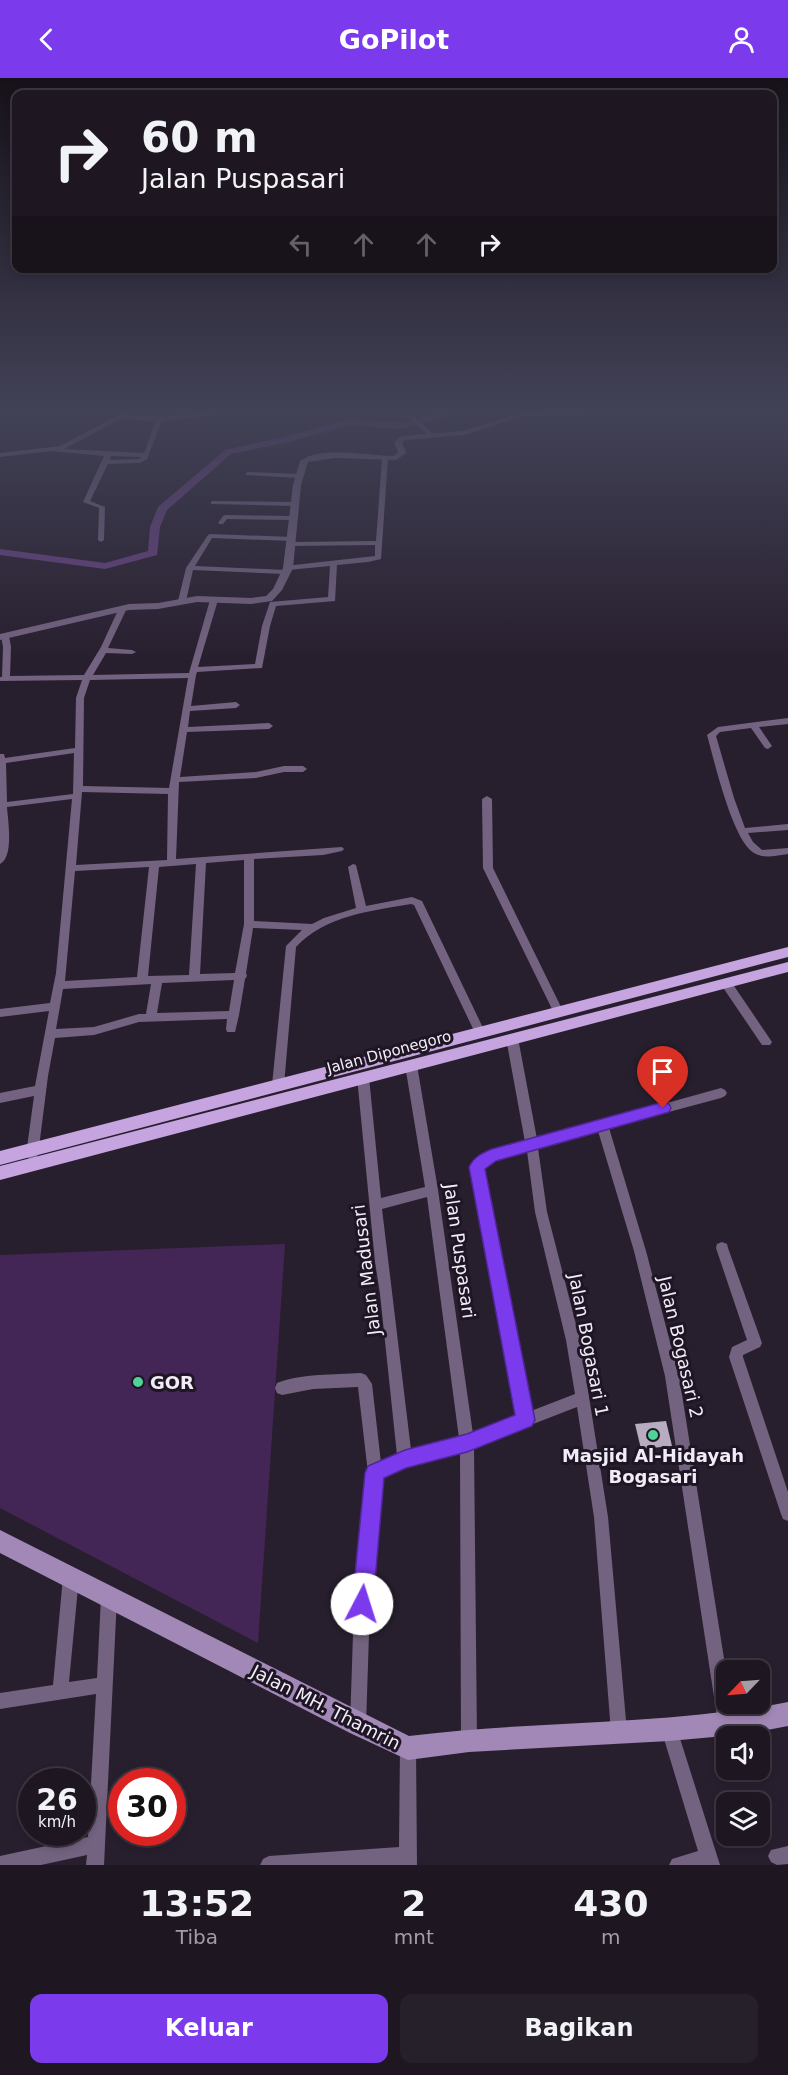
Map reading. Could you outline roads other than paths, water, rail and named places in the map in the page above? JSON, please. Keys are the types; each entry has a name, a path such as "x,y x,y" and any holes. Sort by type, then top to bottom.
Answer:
{"main road":[{"name":"Jalan Diponegoro","path":"0,1173 32,1157 279,1085 788,952"},
{"name":"Jalan Diponegoro","path":"0,1158 32,1157 363,1077 788,967"},
{"name":"Jalan MH. Thamrin","path":"0,1541 358,1725 408,1748 469,1740 726,1724 788,1714"}],"street":[{"path":"90,493 86,502 102,507 101,540"},
{"path":"296,493 292,542 286,570 272,601 259,666 86,679 3,678 7,647 3,636 123,608 158,606 182,601 272,601 332,599 334,563"},
{"path":"190,567 286,570 374,559 379,554 383,493"},
{"path":"213,503 294,504"},
{"path":"221,523 222,518 225,517 294,518"},
{"path":"182,601 190,567 212,535 292,542 379,543"},
{"path":"172,862 173,791 193,672 214,600"},
{"path":"32,1157 39,1090 58,986 77,793 80,698 86,679 123,608"},
{"path":"103,650 132,652"},
{"path":"187,709 236,705"},
{"path":"788,721 718,730 711,735 742,831 757,852 764,854 788,851"},
{"path":"183,730 269,726"},
{"path":"754,726 768,746"},
{"path":"0,861 4,849 1,758 79,750"},
{"path":"175,780 256,775 284,769 303,769"},
{"path":"2,802 77,793 173,791"},
{"path":"487,800 488,868 558,1011"},
{"path":"742,831 788,827"},
{"path":"70,868 154,864 339,849"},
{"path":"231,1029 242,976 249,924 249,856"},
{"path":"194,979 199,926 198,898 201,860"},
{"path":"142,980 154,864"},
{"path":"353,867 362,911"},
{"path":"279,1085 291,946 303,933 343,915 412,900 418,903 480,1032"},
{"path":"249,924 315,927"},
{"path":"58,986 242,976"},
{"path":"151,1017 157,981"},
{"path":"726,983 766,1042"},
{"path":"0,1013 55,1006"},
{"path":"50,1034 94,1031 151,1017 234,1015"},
{"name":"Jalan Bogasari 1","path":"512,1038 532,1146 541,1212 573,1340 583,1398 601,1517 619,1732"},
{"name":"Jalan Puspasari","path":"411,1065 432,1190 467,1443 469,1740"},
{"name":"Jalan Madusari","path":"363,1077 405,1459"},
{"path":"0,1098 39,1090"},
{"path":"526,1420 477,1167 492,1156 721,1093"},
{"name":"Jalan Bogasari 2","path":"602,1125 640,1251 672,1376 726,1724"},
{"path":"376,1205 432,1190"},
{"path":"722,1248 755,1343 737,1351 736,1357 788,1514"},
{"path":"282,1388 313,1382 363,1381 375,1473 362,1604 358,1725"},
{"path":"375,1473 405,1459 467,1443 583,1398"},
{"path":"60,1692 71,1577"},
{"path":"95,1865 109,1597"},
{"path":"0,1701 103,1685"},
{"path":"669,1729 710,1862 678,1865"},
{"path":"269,1865 408,1860 408,1748"},
{"path":"0,1865 97,1844"}],"waterway":[{"path":"0,552 105,566 153,553 155,527 162,509 180,493"}],"place":[{"name":"GOR","path":"138,1382"},
{"name":"Masjid Al-Hidayah Bogasari","path":"653,1435"}]}
